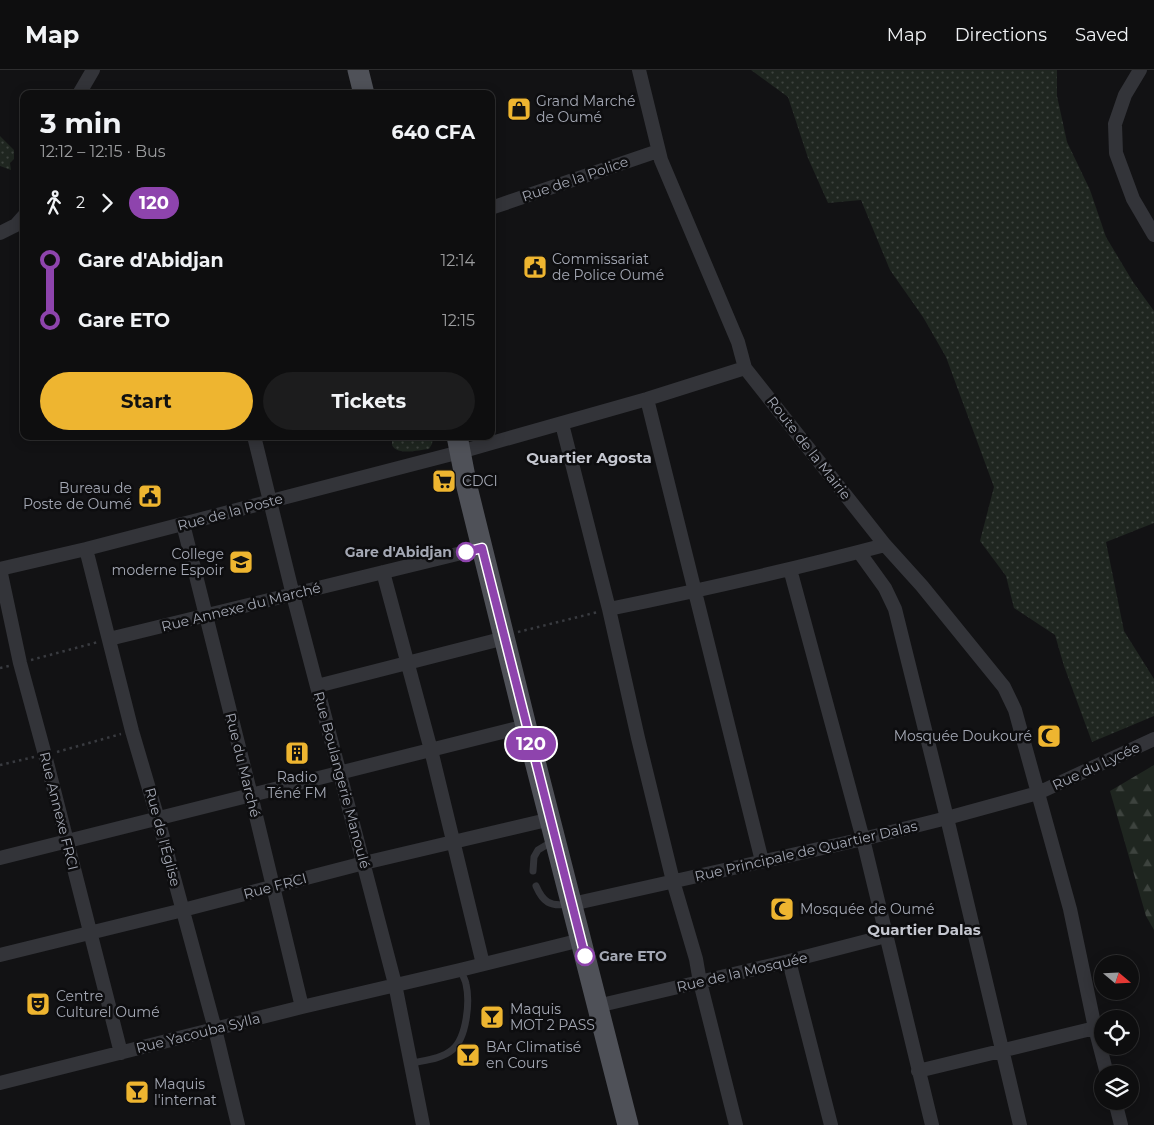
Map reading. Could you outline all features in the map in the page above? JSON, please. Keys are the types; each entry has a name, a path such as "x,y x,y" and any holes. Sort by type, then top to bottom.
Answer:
{"main road":[{"path":"358,70 363,90"},
{"path":"459,444 482,548 514,634 526,726 628,1125"}],"street":[{"path":"81,90 93,70"},
{"name":"Route de la Mairie","path":"638,70 658,151 738,342 746,368 885,545 922,586 1004,687 1014,710 1070,909 1094,1023"},
{"path":"1140,70 1125,95 1115,124 1116,153 1133,199 1154,235"},
{"name":"Rue de la Police","path":"495,207 658,151"},
{"path":"0,233 16,225 20,220"},
{"name":"Rue de la Poste","path":"495,437 562,424 647,400 746,368"},
{"path":"647,400 762,861"},
{"path":"562,424 609,609 673,881 696,960 736,1125"},
{"name":"Rue Boulangerie Manoulé","path":"255,440 293,595 396,984 423,1125"},
{"name":"Rue de la Poste","path":"0,569 86,549 270,501 459,444 480,440"},
{"name":"Rue du Marché","path":"183,524 302,1007"},
{"path":"609,609 695,592 885,545"},
{"name":"Rue Annexe du Marché","path":"109,639 482,548"},
{"name":"Rue de l'Église","path":"86,549 132,731 216,1029 238,1125"},
{"path":"859,552 885,588 895,609 948,818 1020,1125"},
{"name":"Rue Annexe FRCI","path":"0,569 20,663 121,1053"},
{"path":"790,569 862,839 932,1125"},
{"path":"383,572 432,750 483,964"},
{"path":"317,686 514,634"},
{"path":"0,858 526,726"},
{"name":"Rue du Lycée","path":"1038,793 1154,739"},
{"name":"Rue Principale de Quartier Dalas","path":"572,904 862,839 1038,793"},
{"name":"Rue FRCI","path":"0,955 90,934 364,863 550,819"},
{"name":"Rue de la Mosquée","path":"598,1006 886,936"},
{"name":"Rue Yacouba Sylla","path":"0,1084 302,1007 580,940"},
{"path":"789,961 831,1125"},
{"path":"918,1071 1094,1028"},
{"path":"1117,1110 1120,1125"}],"lane":[{"path":"533,871 534,857 538,850 556,840"},
{"path":"536,886 540,896 546,902 556,905 572,904"},
{"path":"412,1063 439,1057 453,1049 461,1039 465,1025 467,997 466,983 460,970"}],"path":[{"path":"514,634 609,609"},
{"path":"0,668 109,639"},
{"path":"0,765 45,755 132,731"}],"green space":[{"path":"751,70 1057,70 1057,96 1067,142 1090,190 1106,237 1133,282 1154,311 1154,523 1106,542 1124,631 1154,679 1154,716 1092,742 1064,666 1055,635 1014,608 1006,576 980,541 994,487 946,357 923,317 890,270 861,200 828,203 808,158 788,97"},
{"path":"0,136 14,150 14,159 10,163 11,170 0,166"},
{"path":"392,440 432,440 429,449 409,452 398,450 392,445"},
{"path":"1154,765 1154,930 1146,916 1110,791"}],"bus line":[{"name":"120","path":"466,552 482,548 585,956"}],"place":[{"name":"Grand Marché de Oumé","path":"519,109"},
{"name":"Commissariat de Police Oumé","path":"535,267"},
{"name":"CDCI","path":"444,481"},
{"name":"Bureau de Poste de Oumé","path":"150,496"},
{"name":"Gare d'Abidjan","path":"466,552"},
{"name":"College moderne Espoir","path":"241,562"},
{"name":"Mosquée Doukouré","path":"1049,736"},
{"name":"Radio Téné FM","path":"297,753"},
{"name":"Mosquée de Oumé","path":"782,909"},
{"name":"Gare ETO","path":"585,956"},
{"name":"Centre Culturel Oumé","path":"38,1004"},
{"name":"Maquis MOT 2 PASS","path":"492,1017"},
{"name":"BAr Climatisé en Cours","path":"468,1055"},
{"name":"Maquis l'internat","path":"137,1092"}],"district":[{"name":"Quartier Agosta","path":"589,458"},
{"name":"Quartier Dalas","path":"924,930"}]}
